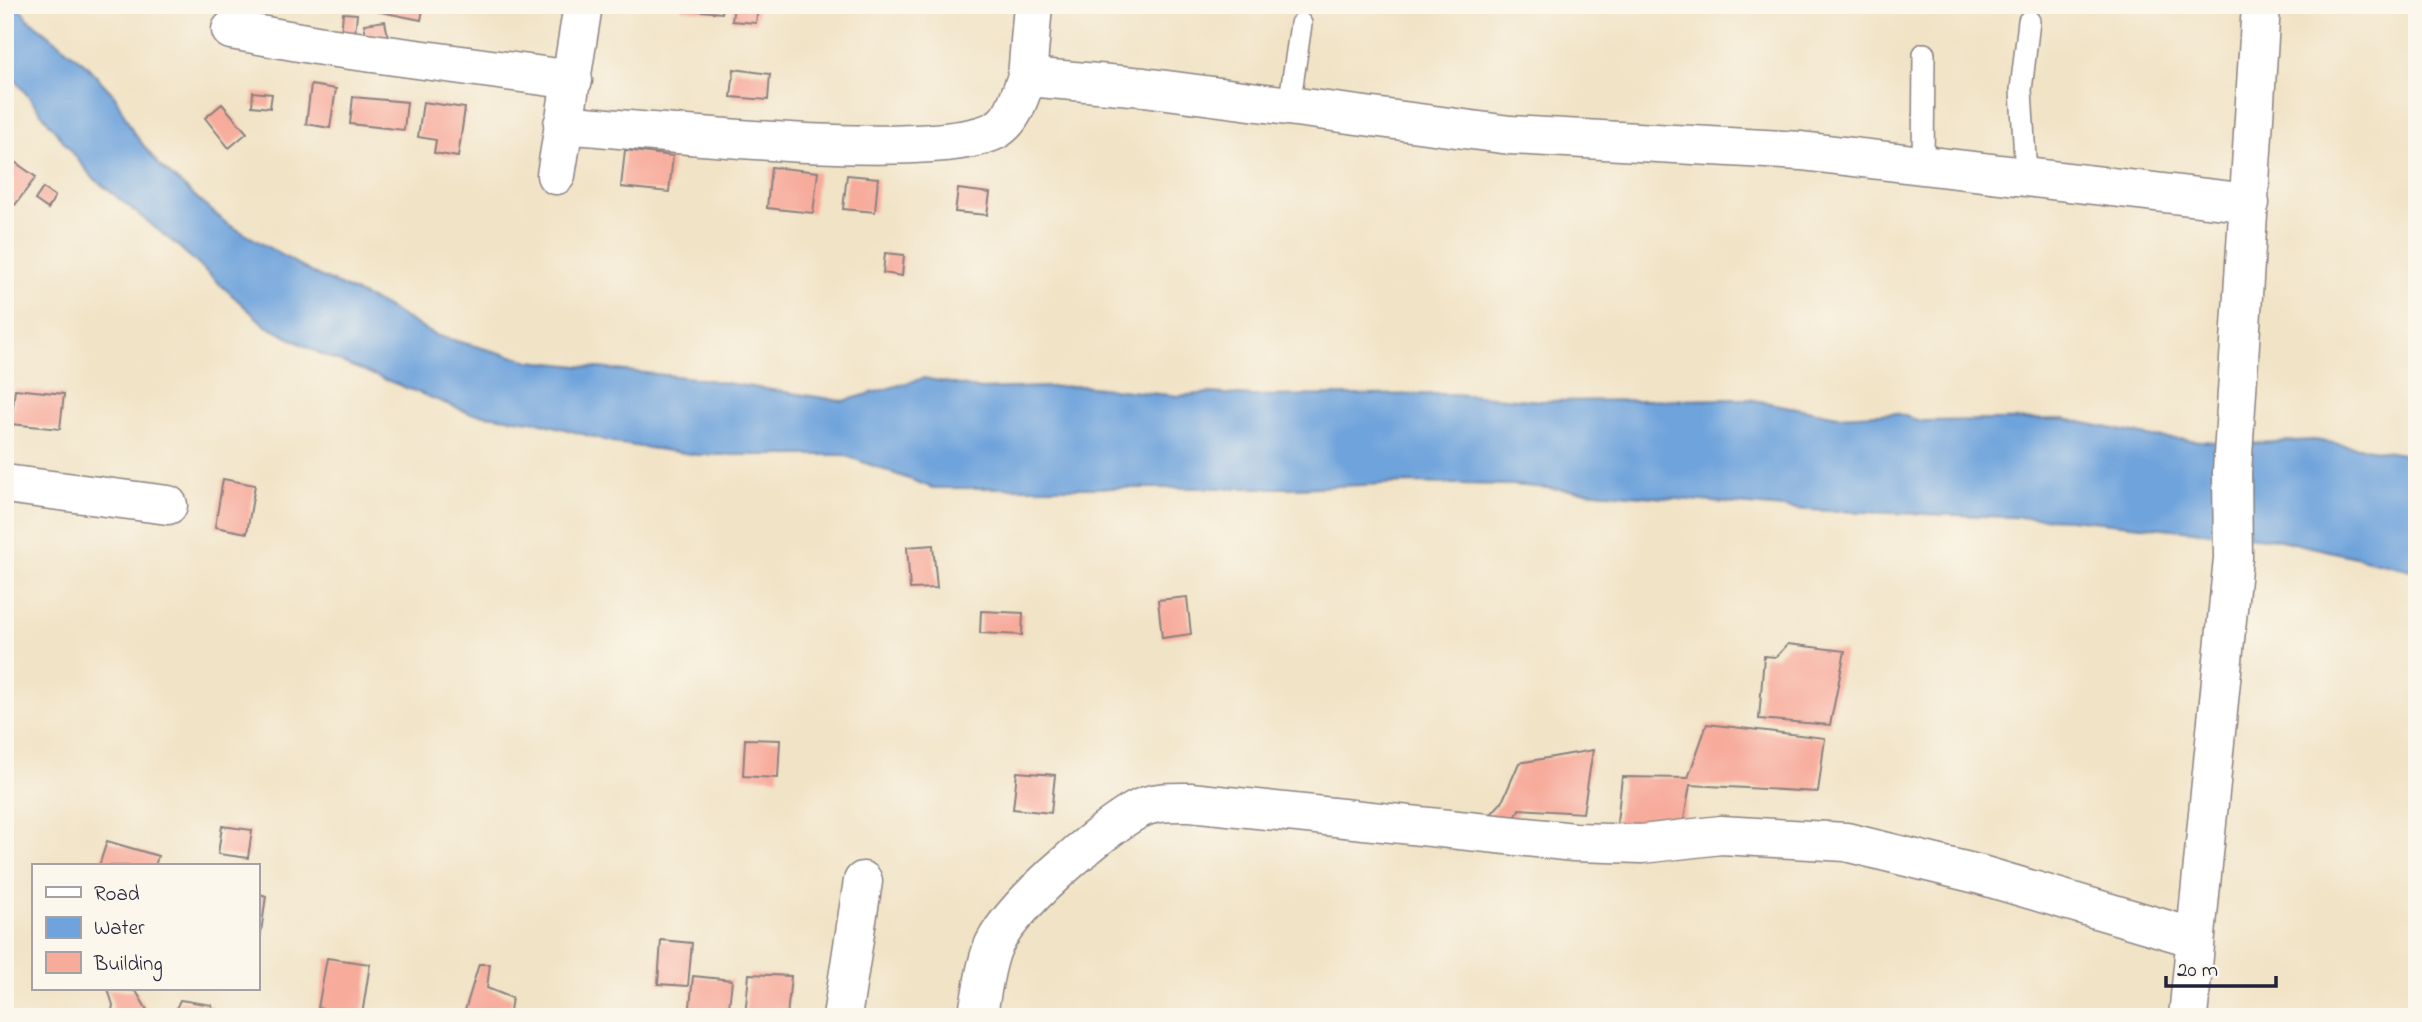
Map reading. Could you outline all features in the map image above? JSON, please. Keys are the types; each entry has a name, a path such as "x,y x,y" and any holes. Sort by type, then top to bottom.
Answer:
{"street":[{"path":"556,174 583,5"},
{"path":"563,124 872,145 973,140 1000,127 1015,108 1027,77 1033,5"},
{"path":"2188,1017 2233,558 2232,472 2261,5"},
{"path":"231,30 328,47 573,80"},
{"path":"1027,77 1144,87 1510,135 1801,151 2250,203"},
{"path":"5,484 168,505"},
{"path":"977,1017 992,948 1021,906 1108,829 1139,809 1160,802 1190,802 1574,842 1642,844 1721,835 1846,842 1968,872 2195,937"},
{"path":"842,1017 863,881"}],"lane":[{"path":"2026,176 2021,90 2029,21"},
{"path":"1289,106 1301,24"},
{"path":"1923,165 1924,54"}],"water":[{"path":"5,5 18,5 28,19 85,64 115,96 133,132 160,166 226,223 313,273 381,304 435,335 530,361 694,378 844,401 924,378 981,389 1082,386 1178,396 1210,393 1253,396 1454,394 1543,401 1748,399 1838,416 1896,413 1920,421 2065,419 2153,437 2238,444 2314,440 2417,456 2417,571 2276,539 2069,519 1807,510 1512,485 1406,483 1295,488 933,488 844,455 698,455 620,444 538,422 470,413 323,355 266,326 179,247 91,176 5,67"}],"building":[{"path":"206,5 234,5 234,12 206,9"},
{"path":"324,5 349,5 348,10"},
{"path":"377,5 424,5 421,20 376,11"},
{"path":"461,5 475,5 473,12 460,9"},
{"path":"681,5 723,5 722,13 681,9"},
{"path":"734,5 758,6 756,23 732,21"},
{"path":"343,13 357,14 355,35 341,34"},
{"path":"385,21 389,42 368,46 364,24"},
{"path":"734,69 770,74 768,100 731,97"},
{"path":"311,85 336,89 330,128 306,124"},
{"path":"253,92 272,94 270,108 252,106"},
{"path":"353,97 407,102 404,130 350,124"},
{"path":"423,102 465,108 458,157 434,153 436,140 418,137"},
{"path":"222,104 247,133 229,148 205,118"},
{"path":"625,150 673,156 669,192 621,187"},
{"path":"12,160 36,177 15,205 5,198 5,169"},
{"path":"771,167 818,172 813,213 767,208"},
{"path":"847,175 878,178 875,212 843,209"},
{"path":"43,188 55,196 48,209 35,200"},
{"path":"958,189 990,193 987,215 955,212"},
{"path":"885,253 904,255 902,276 883,273"},
{"path":"15,389 64,394 60,429 11,424"},
{"path":"223,479 255,485 247,533 215,527"},
{"path":"933,545 937,588 910,589 907,547"},
{"path":"1187,597 1191,634 1162,638 1158,600"},
{"path":"981,611 1023,613 1022,635 980,633"},
{"path":"1788,644 1845,651 1830,725 1759,719 1764,656 1776,657"},
{"path":"1707,724 1825,738 1818,792 1690,785 1681,836 1617,823 1622,777 1688,778"},
{"path":"745,739 780,740 778,778 743,776"},
{"path":"1593,750 1583,813 1519,809 1510,830 1481,825 1502,802 1519,763"},
{"path":"1017,772 1055,775 1051,813 1013,809"},
{"path":"222,826 252,830 248,858 218,854"},
{"path":"107,841 158,856 156,864 100,864"},
{"path":"259,894 266,896 259,939"},
{"path":"661,940 692,943 688,986 658,984"},
{"path":"327,958 370,964 362,1015 318,1008"},
{"path":"479,964 490,964 487,988 512,998 509,1017 463,1017"},
{"path":"749,974 791,976 787,1017 745,1017"},
{"path":"693,976 732,980 728,1017 689,1017"},
{"path":"108,990 136,991 147,1010 145,1017 111,1017 113,1005"},
{"path":"180,1000 212,1005 212,1017 172,1017"}]}
